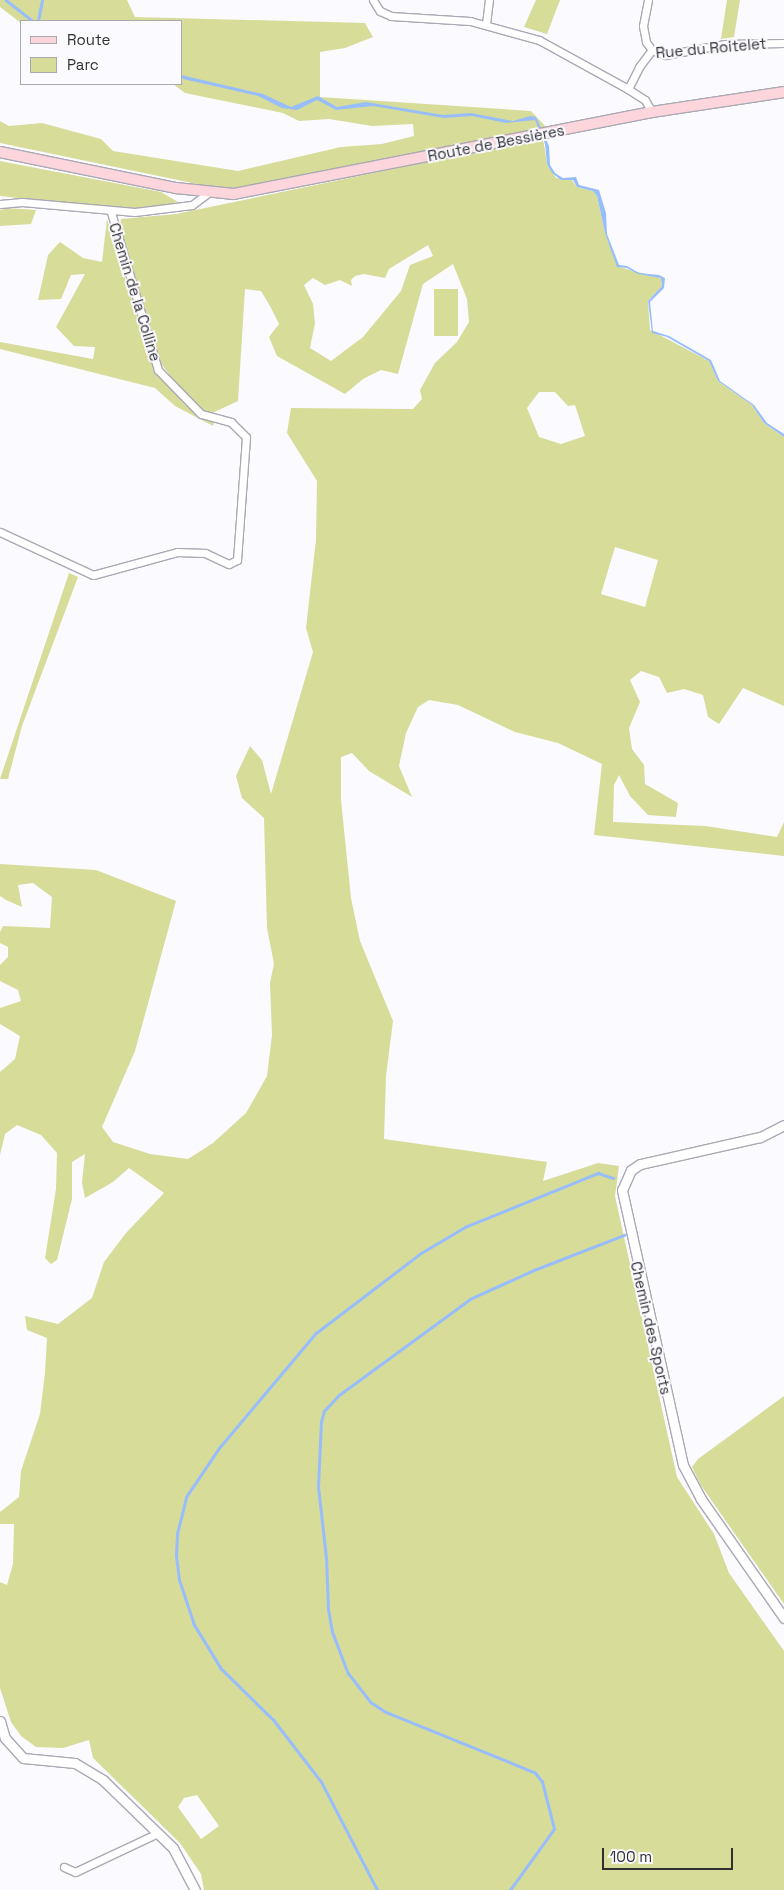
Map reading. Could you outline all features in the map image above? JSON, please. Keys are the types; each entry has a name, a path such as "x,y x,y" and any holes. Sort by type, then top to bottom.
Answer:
{"main road":[{"name":"Route de Bessières","path":"0,152 208,193 255,192 652,112 784,92"}],"street":[{"path":"373,0 380,11 391,16 486,24 540,40 628,89 651,105 652,112"},
{"path":"486,24 489,0"},
{"path":"648,0 643,26 646,42 652,50"},
{"name":"Rue du Roitelet","path":"628,89 639,67 652,50 665,55 725,44 784,43"},
{"path":"0,204 22,202 111,212 159,211 192,205 208,193"},
{"name":"Chemin de la Colline","path":"0,532 93,575 177,552 194,551 224,563 234,563 239,552 246,437 231,422 201,414 158,370 111,212"},
{"name":"Chemin des Sports","path":"784,1125 760,1137 640,1164 631,1170 622,1190 683,1465 701,1499 784,1618"},
{"path":"0,1721 5,1738 22,1758 75,1762 87,1768 158,1832 182,1861 196,1890"},
{"path":"64,1867 75,1872 158,1832"}],"green space":[{"path":"0,0 127,0 135,17 365,23 373,37 345,48 320,52 320,97 531,111 546,127 242,189 221,189 0,143 0,121 9,126 42,123 101,139 113,151 238,171 341,147 382,144 414,136 413,124 372,126 329,119 299,121 283,113 185,93 174,85 182,85 182,20 20,20 20,22 0,7"},
{"path":"536,0 560,0 547,34 524,27"},
{"path":"727,0 740,0 734,37 721,39"},
{"path":"543,138 547,164 556,178 571,179 577,187 593,191 597,196 605,233 619,267 661,278 662,286 648,301 650,330 709,361 718,381 752,405 764,423 784,437 784,706 743,688 719,724 708,717 703,695 684,689 667,693 659,677 641,671 630,680 640,702 629,728 632,749 644,765 645,784 678,803 676,817 648,815 630,796 619,775 614,785 613,822 705,826 777,837 784,822 784,856 594,835 602,764 558,743 515,732 458,705 429,700 418,707 406,733 399,766 412,797 369,771 352,753 341,757 341,800 351,898 360,941 393,1021 386,1076 384,1139 547,1162 543,1181 598,1163 619,1166 615,1196 677,1477 714,1534 729,1573 784,1651 784,1890 204,1890 201,1874 180,1843 93,1758 89,1740 63,1748 36,1747 21,1736 11,1722 0,1688 0,1582 7,1585 13,1564 14,1524 0,1524 0,1512 19,1497 21,1471 40,1414 47,1338 27,1330 25,1316 58,1324 92,1298 104,1262 126,1233 164,1193 129,1168 113,1182 85,1198 82,1183 85,1154 72,1162 72,1199 57,1260 51,1264 45,1258 56,1189 57,1153 41,1135 17,1125 5,1134 0,1155 0,1072 15,1059 20,1036 0,1024 0,1008 21,1001 18,990 0,981 0,965 8,957 8,947 0,943 0,932 3,926 50,928 52,897 33,883 18,885 22,907 6,900 0,896 0,864 96,870 176,901 135,1051 102,1127 113,1142 150,1154 188,1159 213,1143 246,1113 267,1076 272,1035 270,983 274,964 267,928 264,818 242,798 236,776 250,746 262,760 271,794 313,652 306,628 316,540 317,481 287,433 291,408 413,409 422,399 420,390 435,363 457,342 469,322 467,299 453,264 423,284 398,374 381,370 363,379 345,394 277,356 269,337 279,324 261,291 245,289 238,401 210,414 191,403 156,357 119,230 121,219 176,214","holes":["428,245 433,256 410,265 401,291 363,337 331,361 310,348 315,323 313,304 304,285 313,278 325,285 340,280 352,286 351,280 355,276 364,274 385,278 389,269","539,392 555,392 568,406 575,405 585,436 561,444 539,437 527,408","615,547 658,560 645,607 601,594","197,1795 219,1826 201,1839 178,1807 184,1798"]},
{"path":"0,161 161,192 178,202 150,208 109,208 0,196"},
{"path":"7,208 36,210 31,224 0,226 0,210"},
{"path":"107,219 154,371 185,405 214,422 213,426 175,406 155,388 0,349 0,342 93,359 95,347 74,346 56,327 85,274 71,275 61,299 38,300 48,255 60,242 83,258 102,262"},
{"path":"434,289 458,289 458,336 434,336"},
{"path":"69,573 78,577 22,726 8,779 0,779"},
{"path":"784,1396 784,1604 700,1484 692,1467 698,1459"}],"water":[{"path":"182,75 263,94 291,107 318,96 337,107 366,102 443,115 471,113 513,121 530,116 536,117 549,146 550,165 555,173 563,178 576,177 579,185 599,190 606,213 607,234 619,265 627,266 639,273 659,275 665,278 664,288 650,302 653,331 669,336 711,360 720,381 754,405 767,423 784,434 784,437 764,423 752,405 718,381 709,361 667,337 652,333 648,301 662,286 661,278 638,274 627,268 617,267 605,233 597,196 593,191 577,187 573,180 561,180 552,173 547,164 545,144 535,120 506,123 472,116 444,118 373,106 336,110 317,100 297,110 282,108 258,96 183,79"}],"waterway":[{"path":"6,0 32,20"},
{"path":"38,20 42,0"},
{"path":"377,1890 321,1782 273,1720 221,1669 194,1625 179,1580 176,1555 177,1534 186,1497 219,1448 316,1333 421,1253 465,1227 598,1173 613,1178"},
{"path":"510,1890 554,1829 542,1782 535,1773 385,1712 371,1703 348,1674 332,1632 328,1609 326,1558 318,1487 321,1422 324,1411 339,1395 470,1299 534,1270 624,1235"}]}
